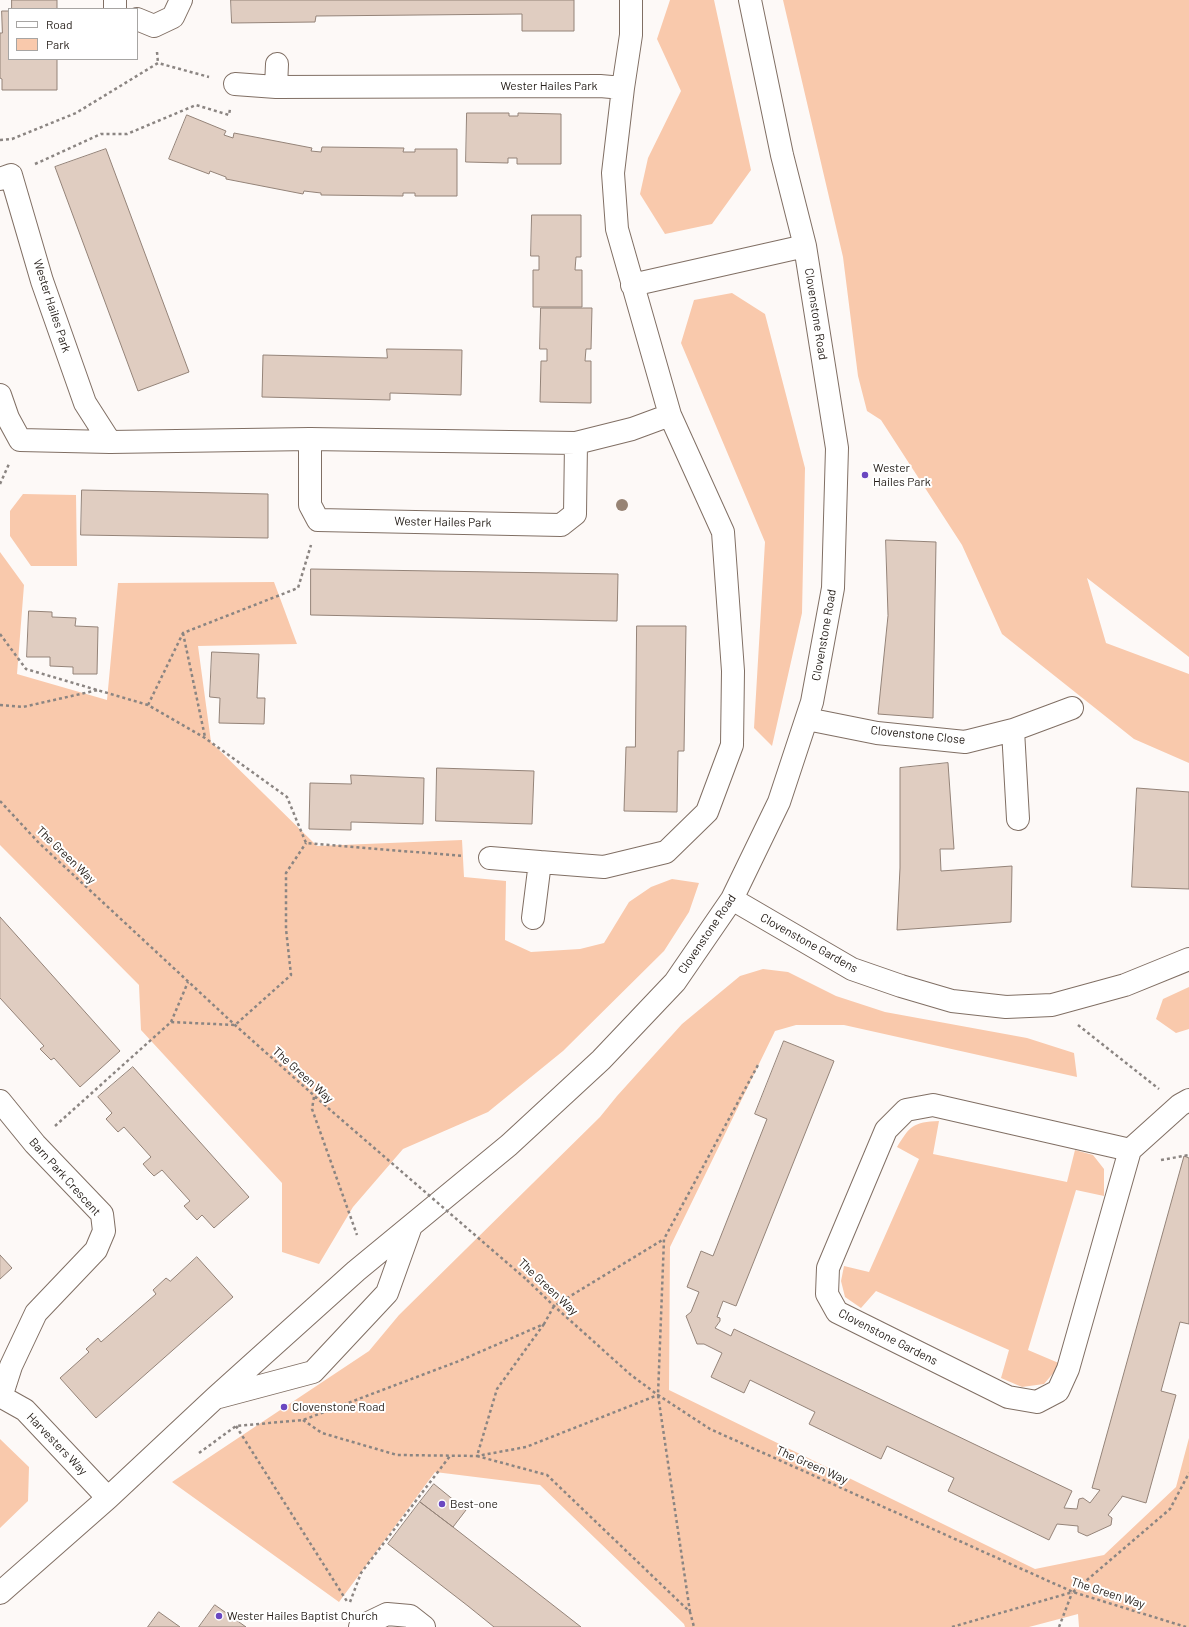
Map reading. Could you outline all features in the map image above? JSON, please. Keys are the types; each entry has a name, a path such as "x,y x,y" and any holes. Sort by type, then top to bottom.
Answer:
{"street":[{"path":"138,19 154,26 173,17 181,0"},
{"path":"490,858 604,868 666,852 707,812 732,745 733,671 723,532 670,415 617,229 613,173 631,35 631,0"},
{"name":"Clovenstone Road","path":"0,1592 108,1498 367,1262 509,1146 601,1060 675,982 732,899 779,802 812,702 834,588 837,448 805,246 782,155 750,0"},
{"path":"276,87 277,64"},
{"name":"Wester Hailes Park","path":"236,84 276,87 600,86 623,88"},
{"name":"Wester Hailes Park","path":"6,177 85,403 110,442"},
{"path":"632,285 805,246"},
{"path":"0,395 8,418 20,440 110,442 310,439 576,443 632,429 670,415"},
{"path":"310,439 310,505 318,520"},
{"name":"Wester Hailes Park","path":"318,520 562,524 575,514 576,443"},
{"name":"Clovenstone Close","path":"807,719 877,732 965,742 1013,730 1072,708"},
{"path":"1013,730 1018,819"},
{"path":"533,918 540,862"},
{"name":"Clovenstone Gardens","path":"732,899 852,969 902,986 952,1000 1006,1007 1052,1005 1125,985 1189,959"},
{"name":"Barn Park Crescent","path":"0,1101 35,1144 102,1214 104,1231 96,1250 36,1313 11,1366 0,1396"},
{"path":"1130,1150 1184,1102"},
{"name":"Clovenstone Gardens","path":"933,1105 1130,1150 1068,1369 1058,1391 1037,1402 1008,1397 837,1312 827,1294 828,1268 886,1130 906,1110 933,1105"},
{"path":"216,1398 313,1372 387,1293 411,1226"},
{"name":"Harvesters Way","path":"0,1396 25,1410 108,1498"},
{"path":"360,1627 387,1614 410,1616 424,1627"}],"path":[{"path":"0,140 12,139 76,113 158,63 236,84 229,115 196,105 127,134 101,134 6,177"},
{"path":"148,705 183,633 298,588 318,520"},
{"path":"183,633 205,738"},
{"path":"0,634 26,669 148,705 205,738 287,797 306,843"},
{"path":"0,704 23,707 99,690"},
{"name":"The Green Way","path":"0,801 39,843 234,1026 527,1280 631,1375 658,1395 710,1429 1072,1592 1186,1627"},
{"path":"306,843 490,858"},
{"path":"171,1022 234,1026 291,975 286,929 286,873 306,843"},
{"path":"35,1144 171,1022 188,982"},
{"path":"1052,1005 1184,1102"},
{"path":"694,1627 690,1612 658,1395 664,1239 758,1065"},
{"path":"314,1096 312,1108 367,1262"},
{"path":"477,1456 497,1389 544,1324 554,1306 664,1239"},
{"path":"198,1454 236,1426 303,1420 459,1362 544,1324"},
{"path":"303,1420 322,1433 397,1455 477,1456 526,1447 658,1395"},
{"path":"236,1426 349,1604 361,1573 450,1456"},
{"path":"477,1456 547,1475 690,1612"},
{"path":"952,1627 1072,1592 1170,1509 1189,1473"},
{"path":"1059,1627 1072,1592"}],"green space":[{"path":"670,0 714,0 751,170 712,224 665,234 640,194 648,158 681,91 657,39"},
{"path":"783,0 1189,0 1189,657 1087,578 1106,643 1189,674 1189,763 1134,739 1002,634 962,545 881,420 867,411 858,376 843,257"},
{"path":"732,293 765,314 805,468 802,613 772,746 754,728 765,542 681,343 694,300"},
{"path":"23,494 76,495 77,566 31,566 10,536 10,511"},
{"path":"0,552 24,585 17,674 107,700 118,583 274,582 297,644 198,646 211,742 317,846 462,840 464,877 506,881 505,940 531,952 580,949 604,943 629,902 651,887 672,879 699,883 689,912 664,951 563,1051 488,1112 403,1149 353,1207 319,1264 282,1252 282,1183 141,1030 139,985 0,845"},
{"path":"763,969 788,972 836,996 885,1012 1027,1038 1074,1053 1077,1077 844,1025 796,1025 775,1031 670,1247 669,1390 1035,1569 1104,1555 1176,1487 1189,1438 1189,1627 1079,1627 1078,1614 1029,1627 685,1627 684,1624 540,1485 435,1472 339,1602 172,1482 369,1351 399,1315 600,1117 682,1024 740,976"},
{"path":"1189,987 1189,1029 1176,1033 1156,1019 1163,999"},
{"path":"939,1121 933,1154 1067,1182 1075,1150 1093,1155 1104,1169 1104,1196 1076,1190 1028,1350 1061,1364 1044,1384 1022,1387 1001,1378 1009,1350 876,1291 861,1308 845,1297 841,1281 844,1266 869,1272 919,1159 897,1147 905,1134 913,1126"},
{"path":"0,1439 29,1467 28,1501 0,1528"}],"building":[{"path":"12,0 57,0 57,8 12,8"},
{"path":"231,0 574,0 574,31 522,31 522,14 316,16 315,22 232,23"},
{"path":"2,11 8,11 8,60 57,60 57,90 2,90 2,79 0,78 0,33 2,33"},
{"path":"467,113 509,113 509,116 518,116 518,113 561,114 561,164 517,164 517,158 508,158 508,163 466,162"},
{"path":"187,115 226,131 224,135 233,138 234,133 312,148 311,151 321,152 322,147 404,148 403,152 415,152 415,149 457,149 457,196 415,196 415,193 403,193 403,196 321,195 321,193 304,191 303,194 226,179 226,177 210,171 209,174 169,159"},
{"path":"106,149 189,372 138,391 55,167"},
{"path":"532,215 581,215 581,257 576,257 575,270 582,270 582,307 533,307 533,270 539,270 539,256 531,256"},
{"path":"541,308 592,308 591,349 586,349 585,361 591,361 591,403 540,402 541,361 547,361 547,349 540,349"},
{"path":"387,349 462,350 461,395 390,393 390,400 262,397 263,355 387,358"},
{"path":"82,490 268,494 268,538 81,535"},
{"path":"886,540 936,542 933,718 878,714 888,616"},
{"path":"311,569 618,574 617,621 311,615"},
{"path":"29,611 52,612 52,617 76,618 75,626 98,627 97,674 73,674 73,667 50,666 50,657 27,657"},
{"path":"637,626 686,626 684,751 678,751 677,812 624,811 626,747 635,747"},
{"path":"212,652 259,654 257,698 265,698 264,724 219,723 220,698 210,697"},
{"path":"948,763 954,849 940,849 941,871 1012,866 1011,922 897,930 900,868 900,768"},
{"path":"437,768 534,771 532,824 436,821"},
{"path":"351,775 424,778 423,824 351,822 351,830 309,829 310,783 351,784"},
{"path":"1137,788 1189,792 1189,889 1132,887"},
{"path":"0,917 120,1051 80,1087 54,1058 51,1060 40,1049 44,1046 0,998"},
{"path":"784,1041 834,1061 736,1306 723,1301 717,1317 720,1318 720,1321 715,1328 731,1336 734,1329 1072,1491 1064,1508 1077,1509 1079,1499 1083,1498 1090,1503 1100,1490 1092,1488 1184,1156 1189,1158 1189,1324 1180,1322 1161,1391 1176,1395 1146,1503 1122,1496 1108,1515 1112,1518 1111,1525 1087,1536 1078,1532 1078,1526 1057,1524 1049,1540 948,1491 954,1478 887,1446 881,1459 809,1424 815,1412 750,1380 744,1393 711,1377 722,1353 704,1344 697,1344 686,1316 691,1312 699,1292 687,1287 701,1251 713,1256 767,1119 755,1114"},
{"path":"133,1067 249,1197 214,1228 202,1215 197,1220 184,1206 190,1201 162,1170 154,1176 149,1171 143,1164 151,1157 124,1127 118,1132 106,1119 112,1113 98,1097"},
{"path":"0,1255 12,1268 0,1279"},
{"path":"197,1257 233,1297 96,1418 60,1378 89,1352 86,1349 98,1338 101,1342 156,1294 153,1290 166,1278 170,1281"},
{"path":"434,1484 466,1510 453,1527 420,1502"},
{"path":"420,1502 581,1627 494,1627 388,1544"},
{"name":"Wester Hailes Baptist Church","path":"215,1605 246,1627 199,1627"},
{"path":"159,1612 180,1627 148,1627"}],"place":[{"name":"Wester Hailes Park","path":"865,475"},
{"name":"Clovenstone Road","path":"284,1407"},
{"name":"Best-one","path":"442,1504"},
{"name":"Wester Hailes Baptist Church","path":"219,1616"}]}
